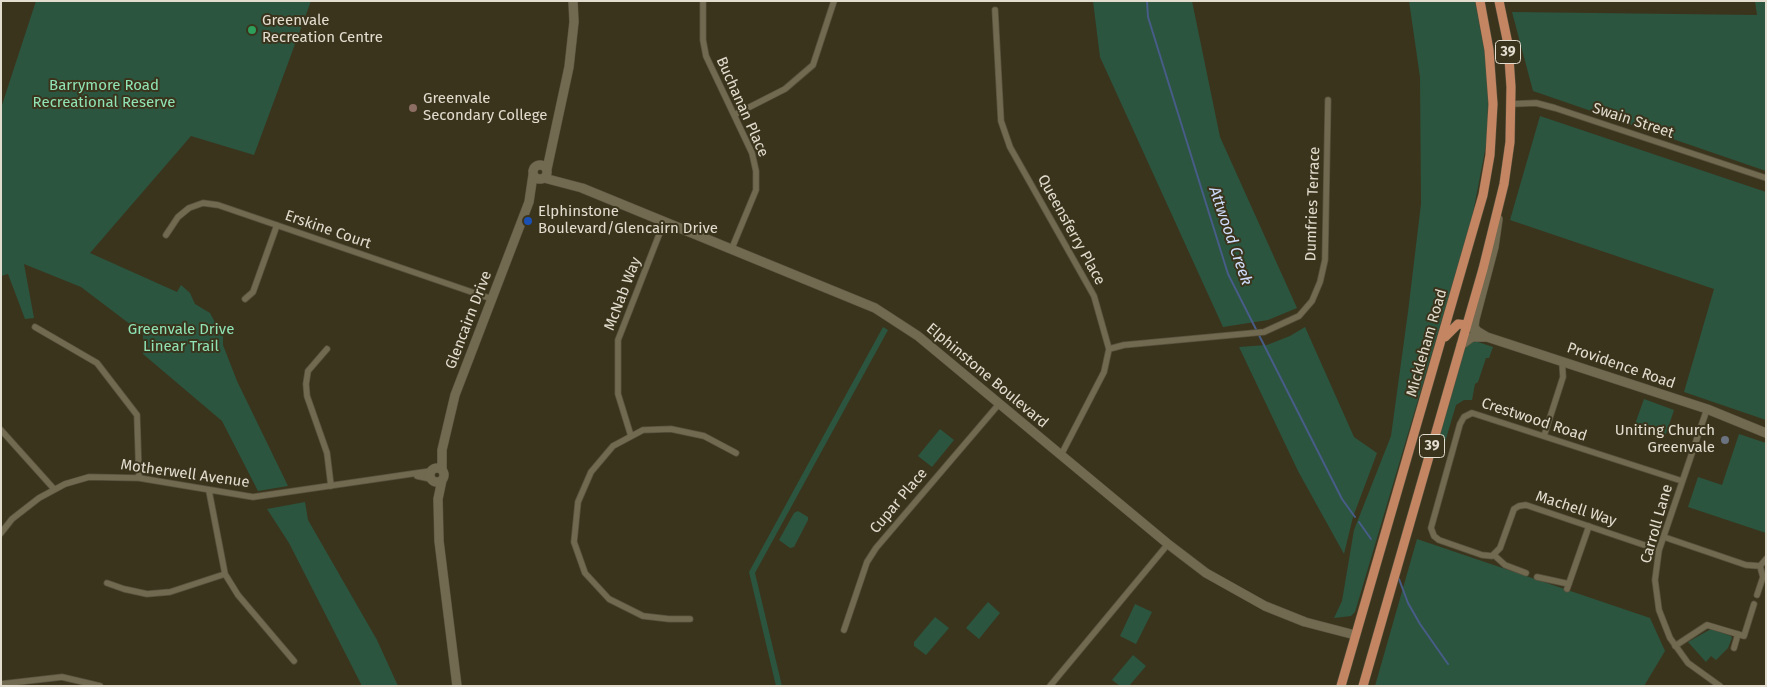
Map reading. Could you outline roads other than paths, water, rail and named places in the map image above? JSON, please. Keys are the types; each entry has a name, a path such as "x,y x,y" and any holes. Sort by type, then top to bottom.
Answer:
{"main road":[{"name":"Mickleham Road","path":"1341,686 1478,218 1490,155 1492,81 1488,42 1480,1"},
{"name":"39","path":"1364,686 1499,207 1508,161 1511,104 1508,44 1499,1"},
{"path":"1442,341 1457,325 1467,325"}],"street":[{"name":"Glencairn Drive","path":"457,686 439,541 438,499 435,475 455,395 529,202 545,174 550,146 560,114 569,67 574,22 573,1"},
{"name":"Buchanan Place","path":"703,1 703,40 706,56 752,153 756,171 756,190 732,248"},
{"path":"734,115 786,89 813,65 834,1"},
{"name":"Queensferry Place","path":"995,10 1001,121 1010,147 1094,296 1109,349 1104,372 1061,455"},
{"name":"Dumfries Terrace","path":"1109,349 1124,344 1264,332 1299,316 1312,301 1320,282 1325,260 1328,100"},
{"name":"Swain Street","path":"1511,104 1536,103 1555,108 1766,178"},
{"name":"Glencairn Drive","path":"529,202 533,171 550,146"},
{"path":"533,175 539,180 545,174 541,165 537,166"},
{"name":"Elphinstone Boulevard","path":"545,174 732,248 875,308 918,336 1168,544 1206,573 1244,595 1305,622 1355,635"},
{"name":"Erskine Court","path":"166,235 178,217 189,208 203,204 218,205 492,299"},
{"path":"1477,331 1474,326 1475,319 1494,247 1499,207"},
{"name":"McNab Way","path":"631,436 618,394 618,340 664,222"},
{"path":"245,299 253,292 277,225"},
{"name":"Providence Road","path":"1467,325 1487,337 1707,409 1766,433"},
{"path":"34,327 97,363 137,415 139,478"},
{"path":"1461,345 1474,336 1487,337"},
{"path":"327,349 308,371 306,384 307,396 327,454 331,486"},
{"path":"1544,436 1562,377 1561,360"},
{"name":"Cupar Place","path":"844,630 867,562 876,548 999,404"},
{"name":"Carroll Lane","path":"1707,409 1659,550 1655,580 1662,620 1675,646 1696,670 1720,686"},
{"name":"Crestwood Road","path":"1494,554 1482,555 1439,540 1432,531 1464,417 1476,413 1682,482"},
{"path":"690,619 643,616 609,599 585,573 574,542 578,502 591,472 613,446 643,430 670,429 704,436 736,453"},
{"path":"1,430 54,489"},
{"name":"Motherwell Avenue","path":"1,533 12,519 54,489 89,476 139,478 253,497 412,476 435,475"},
{"path":"209,491 225,574 238,595 294,661"},
{"name":"Machell Way","path":"1494,554 1500,548 1512,513 1519,506 1529,506 1659,550"},
{"path":"1537,577 1568,587 1589,526"},
{"path":"1664,537 1746,565 1760,566"},
{"path":"1050,686 1168,544"},
{"path":"1494,554 1505,565 1526,573"},
{"path":"1760,566 1766,559"},
{"path":"1757,595 1763,577 1760,566"},
{"path":"107,583 124,590 148,594 170,592 225,574"},
{"path":"1675,646 1707,625 1744,636 1754,604"},
{"path":"1734,648 1738,634"},
{"path":"1,684 62,677 100,686"}],"waterway":[{"name":"Attwood Creek","path":"1147,1 1148,17 1228,274 1342,499 1355,517"},
{"name":"Attwood Creek","path":"1359,522 1371,539"},
{"name":"Attwood Creek","path":"1399,579 1408,603 1420,624 1448,664"}],"place":[{"name":"Greenvale Recreation Centre","path":"252,30"},
{"name":"Greenvale Secondary College","path":"413,108"},
{"name":"Elphinstone Boulevard/Glencairn Drive","path":"528,221"},
{"name":"Uniting Church Greenvale","path":"1725,440"}],"park label":[{"name":"Barrymore Road Recreational Reserve","path":"104,94"},
{"name":"Greenvale Drive Linear Trail","path":"181,338"}]}
